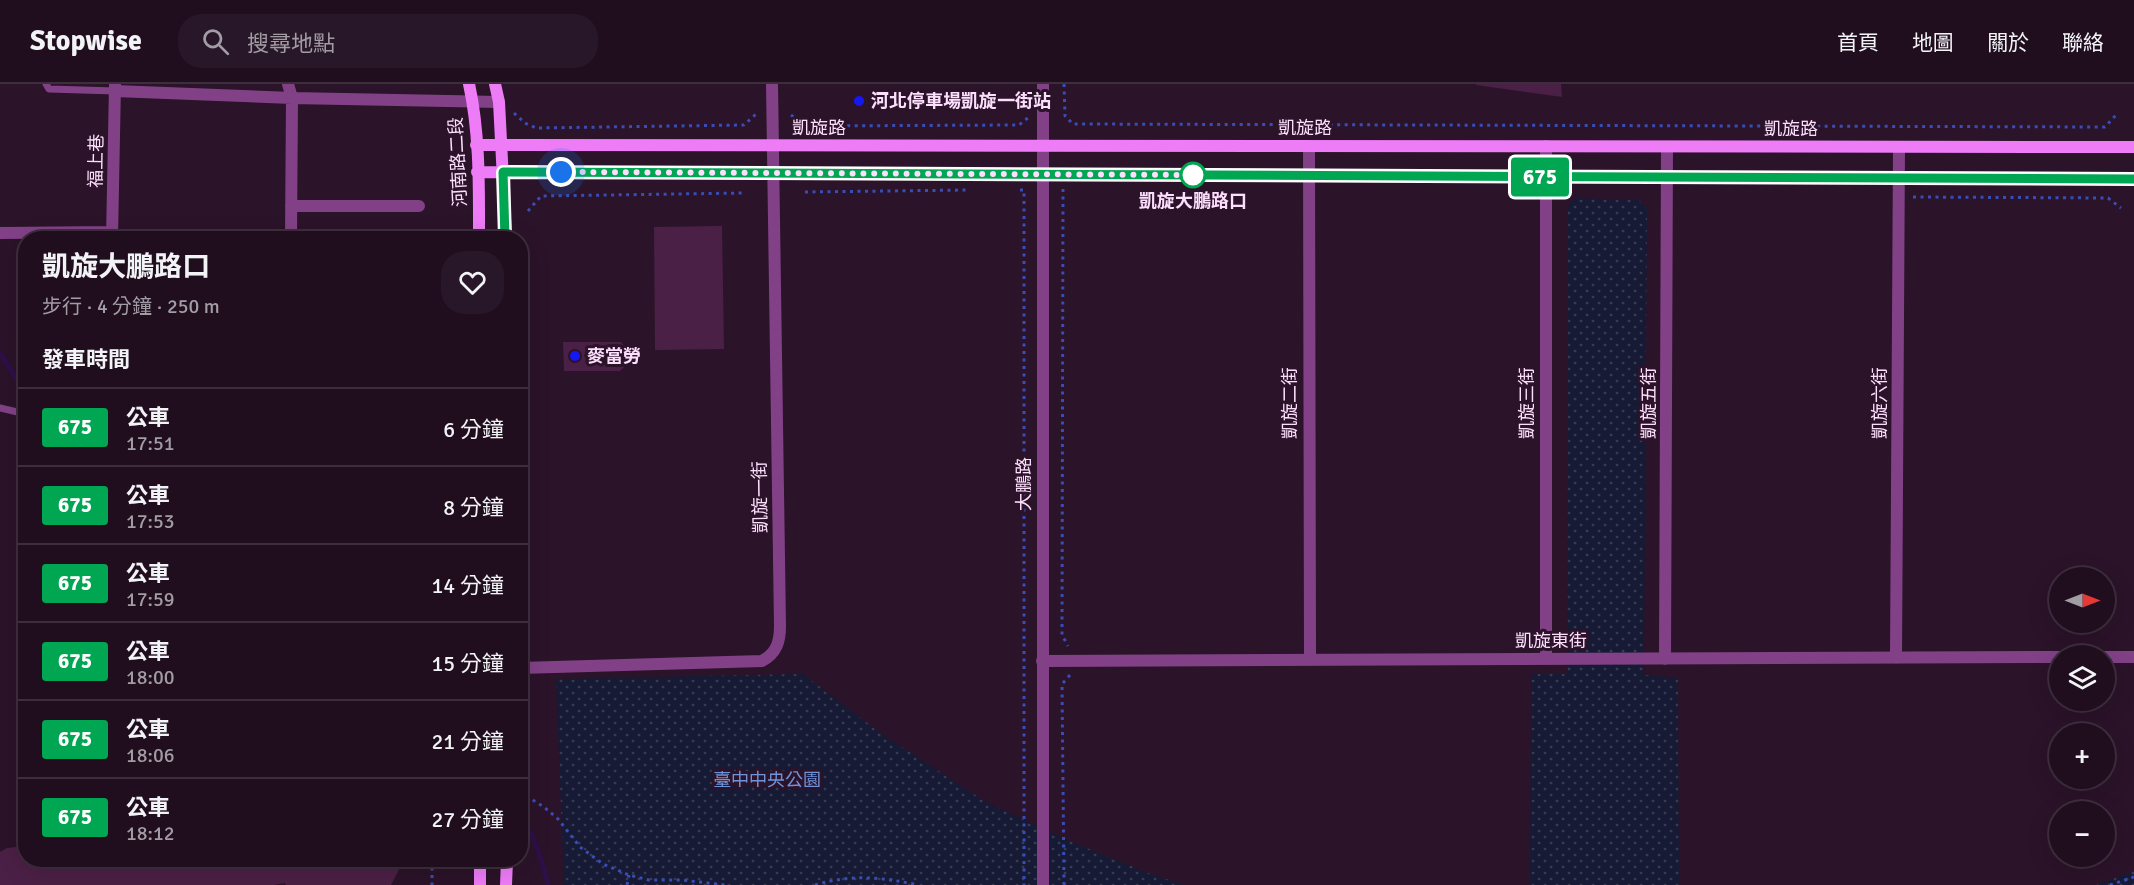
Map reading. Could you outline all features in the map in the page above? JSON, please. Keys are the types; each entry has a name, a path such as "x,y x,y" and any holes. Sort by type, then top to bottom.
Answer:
{"street":[{"path":"288,84 292,98 291,231"},
{"name":"河南路二段","path":"469,84 476,145 479,231"},
{"path":"495,84 504,106 501,145 506,231"},
{"name":"凱旋一街","path":"528,668 762,661 768,658 777,646 780,626 772,84"},
{"name":"大鵬路","path":"1043,84 1043,885"},
{"path":"115,88 292,98 472,101 504,106"},
{"name":"福上巷","path":"112,231 115,88"},
{"name":"凱旋路","path":"476,145 2134,147"},
{"name":"凱旋二街","path":"1309,146 1310,660"},
{"name":"凱旋三街","path":"1546,146 1546,659"},
{"name":"凱旋五街","path":"1665,658 1667,147"},
{"name":"凱旋六街","path":"1896,658 1899,148"},
{"path":"477,172 2134,179"},
{"path":"291,206 419,206"},
{"path":"0,233 18,233"},
{"name":"凱旋東街","path":"1042,661 2049,657"},
{"path":"2115,657 2134,657"},
{"path":"480,867 480,885"},
{"path":"506,885 507,867"}],"lane":[{"path":"46,84 49,89 115,88"},
{"path":"0,408 18,412"}],"path":[{"path":"1064,84 1065,116 1073,123 2105,127 2117,114"},
{"path":"504,106 525,123 536,128 744,125 756,114"},
{"path":"791,115 805,126 1019,125 1030,117"},
{"path":"1068,646 1062,635 1062,189 1074,187"},
{"path":"805,192 969,190"},
{"path":"1016,190 1024,190 1024,885"},
{"path":"528,211 540,196 744,193"},
{"path":"1911,197 2108,198 2121,208"},
{"path":"1064,885 1062,684 1070,675"},
{"path":"528,797 551,813 590,856 603,864 649,880 682,880 725,885"},
{"path":"432,867 432,885"},
{"path":"627,885 629,874"},
{"path":"815,885 852,877 918,885"},
{"path":"2110,885 2134,878"}],"green space":[{"path":"1575,198 1639,200 1647,209 1644,675 1678,678 1679,885 1530,885 1531,674 1567,674 1568,207"},
{"name":"臺中中央公園","path":"803,674 882,734 986,802 1072,842 1184,885 564,885 556,679"},
{"path":"2134,871 2134,885 2096,885"}],"building":[{"path":"1561,84 1562,97 1476,85"},
{"path":"722,226 724,349 655,350 654,227"},
{"path":"563,342 621,342 626,348 627,364 620,371 564,371"},
{"path":"18,847 18,867 400,867 391,885 286,885 285,883 274,885 0,885 0,852 7,848"}],"waterway":[{"path":"0,353 18,381"},
{"path":"528,828 539,852 548,885"}],"bus line":[{"name":"675","path":"505,231 503,172 2134,179"}],"place":[{"name":"河北停車場凱旋一街站","path":"859,101"},
{"name":"凱旋大鵬路口","path":"1193,175"},
{"name":"麥當勞","path":"575,356"}],"route":[{"path":"561,172 1193,175"}]}
